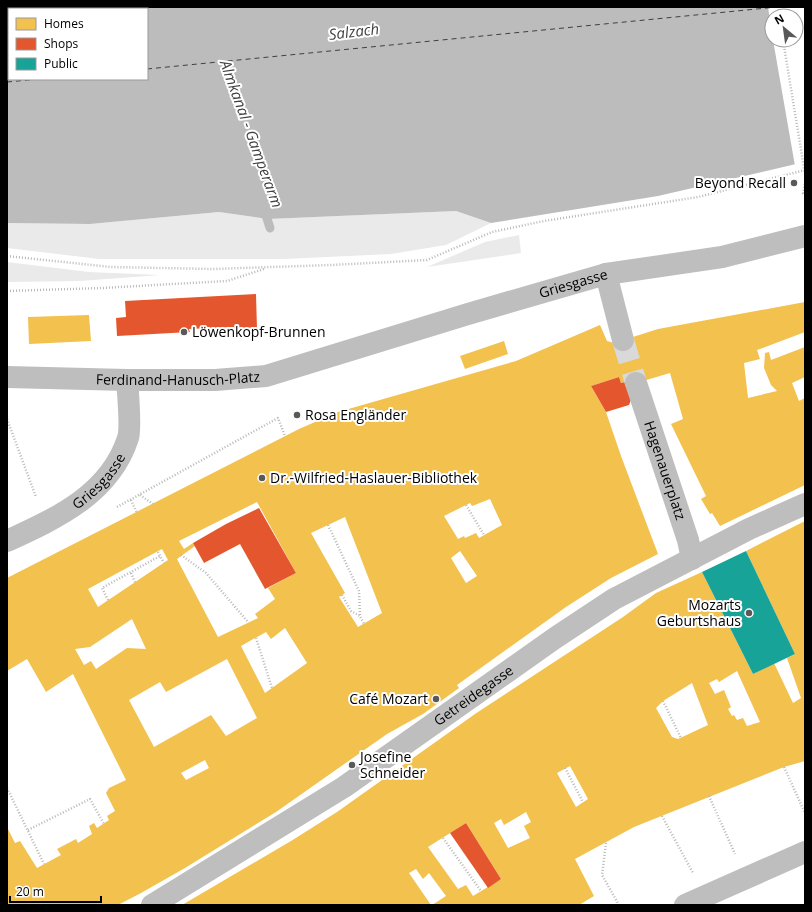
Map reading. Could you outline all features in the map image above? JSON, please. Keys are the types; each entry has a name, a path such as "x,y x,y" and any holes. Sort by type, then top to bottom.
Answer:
{"street":[{"name":"Griesgasse","path":"346,352 468,314 606,274 722,257 805,236"},
{"path":"606,274 623,340"},
{"name":"Ferdinand-Hanusch-Platz","path":"7,377 127,380 215,380 266,376 346,352"},
{"name":"Griesgasse","path":"7,541 84,500 110,475 129,437 127,380"},
{"name":"Hagenauerplatz","path":"636,383 688,540 692,559"},
{"name":"Getreidegasse","path":"152,905 344,787 549,642 614,599 749,529 805,504"},
{"path":"685,905 805,852"}],"path":[{"path":"784,48 805,174"},
{"path":"7,256 111,267 268,268 427,260 492,232 544,221 698,197 805,170"},
{"path":"805,184 805,195"},
{"path":"7,291 102,288 227,281 268,268"},
{"path":"111,510 278,418 285,436"},
{"path":"7,419 36,498"},
{"path":"140,495 153,504"},
{"path":"131,500 137,513"},
{"path":"466,505 484,535"},
{"path":"328,525 359,591 360,616 364,624"},
{"path":"158,552 164,563"},
{"path":"181,555 206,573 248,622"},
{"path":"108,600 102,588 160,556"},
{"path":"131,573 135,582"},
{"path":"342,595 351,611 360,616"},
{"path":"256,638 272,688"},
{"path":"663,701 682,738"},
{"path":"784,767 805,813"},
{"path":"565,768 583,802"},
{"path":"7,788 44,864"},
{"path":"709,796 746,878"},
{"path":"28,830 90,799 104,824"},
{"path":"662,816 706,896"},
{"path":"443,838 481,891"},
{"path":"606,843 602,875 619,905"}],"shaded area":[{"path":"456,211 491,223 446,245 391,254 285,259 99,259 7,248 7,223 90,224 219,212 268,219"},
{"path":"519,235 521,253 427,267 485,242"},
{"path":"7,262 89,272 160,275 80,281 7,282"}],"water":[{"name":"Salzach","path":"7,7 805,7 804,24 804,8 764,8 764,48 803,48 796,164 658,196 491,223 456,211 268,219 219,212 90,224 7,223"}],"pier":[{"path":"805,7 805,164 795,166 774,48 804,48 804,8 768,8"}],"building: Homes":[{"path":"805,302 805,332 757,350 760,359 744,363 748,398 777,391 771,385 764,368 765,353 769,352 771,360 805,347 805,377 792,383 799,401 805,398 805,485 720,526 712,513 710,514 701,499 706,496 671,424 683,419 670,373 626,386 625,382 621,383 619,377 591,386 606,412 658,554 611,578 566,607 457,685 459,688 423,714 387,734 276,812 185,868 141,893 118,905 7,905 7,827 15,843 20,841 37,868 61,855 57,849 76,839 78,843 92,834 89,826 94,823 97,828 109,820 107,816 115,811 106,793 109,788 126,780 73,674 46,692 27,659 7,671 7,578 299,429 338,412 516,361 600,325 607,341 614,343 658,329","holes":["490,499 502,525 479,538 476,533 465,538 464,536 458,539 444,516 470,503 472,506","257,502 296,573 268,588 275,599 255,614 258,618 218,637 177,559 195,546 193,543 184,549 179,541","345,517 382,613 358,627 339,597 345,593 311,533","162,549 168,560 98,607 88,589","460,551 477,576 466,583 451,558","132,619 146,649 127,648 96,669 91,661 84,665 75,649 90,647","285,628 307,663 265,693 241,646 266,632 271,639","227,659 257,718 226,736 211,715 154,747 129,700 160,682 166,692","205,760 209,768 186,780 181,773"]},
{"path":"89,315 91,341 29,344 28,317"},
{"path":"504,341 508,354 465,369 460,356"},
{"path":"805,521 805,761 784,767 634,827 575,859 594,896 579,905 432,905 446,896 429,873 423,879 416,869 409,873 431,905 182,905 291,841 337,812 475,714 623,617 656,593 702,572 753,674 774,663 793,703 801,698 787,658 795,654 746,551","holes":["737,671 760,722 747,726 743,718 737,720 734,715 732,716 728,709 731,707 724,690 715,694 709,683 717,679 719,682","692,683 708,725 678,739 672,737 656,708 663,701","570,766 588,799 576,807 557,773","526,812 531,822 524,826 530,838 508,848 494,823 501,819 504,825","466,823 501,879 473,896 466,885 458,889 428,847"]}],"building: Shops":[{"path":"256,294 257,329 234,330 234,327 189,329 190,332 117,336 116,318 126,317 125,301"},
{"path":"619,377 621,383 625,382 631,400 629,405 606,412 591,386"},
{"path":"259,508 296,573 265,589 240,544 204,563 193,543 226,524"},
{"path":"466,823 501,879 488,888 450,833"}],"building: Public":[{"name":"Mozarts Geburtshaus","path":"746,551 795,654 753,674 702,572"}],"waterway":[{"name":"Almkanal - Gamperarm","path":"264,209 270,228"}],"ferry route":[{"path":"148,69 777,7"},
{"path":"7,82 29,80"}],"tunnel":[{"path":"623,340 636,383"}],"place":[{"name":"Beyond Recall","path":"794,183"},
{"name":"Löwenkopf-Brunnen","path":"184,332"},
{"name":"Rosa Engländer","path":"297,415"},
{"name":"Dr.-Wilfried-Haslauer-Bibliothek","path":"262,478"},
{"name":"Mozarts Geburtshaus","path":"749,613"},
{"name":"Café Mozart","path":"436,699"},
{"name":"Josefine Schneider","path":"352,765"}]}
